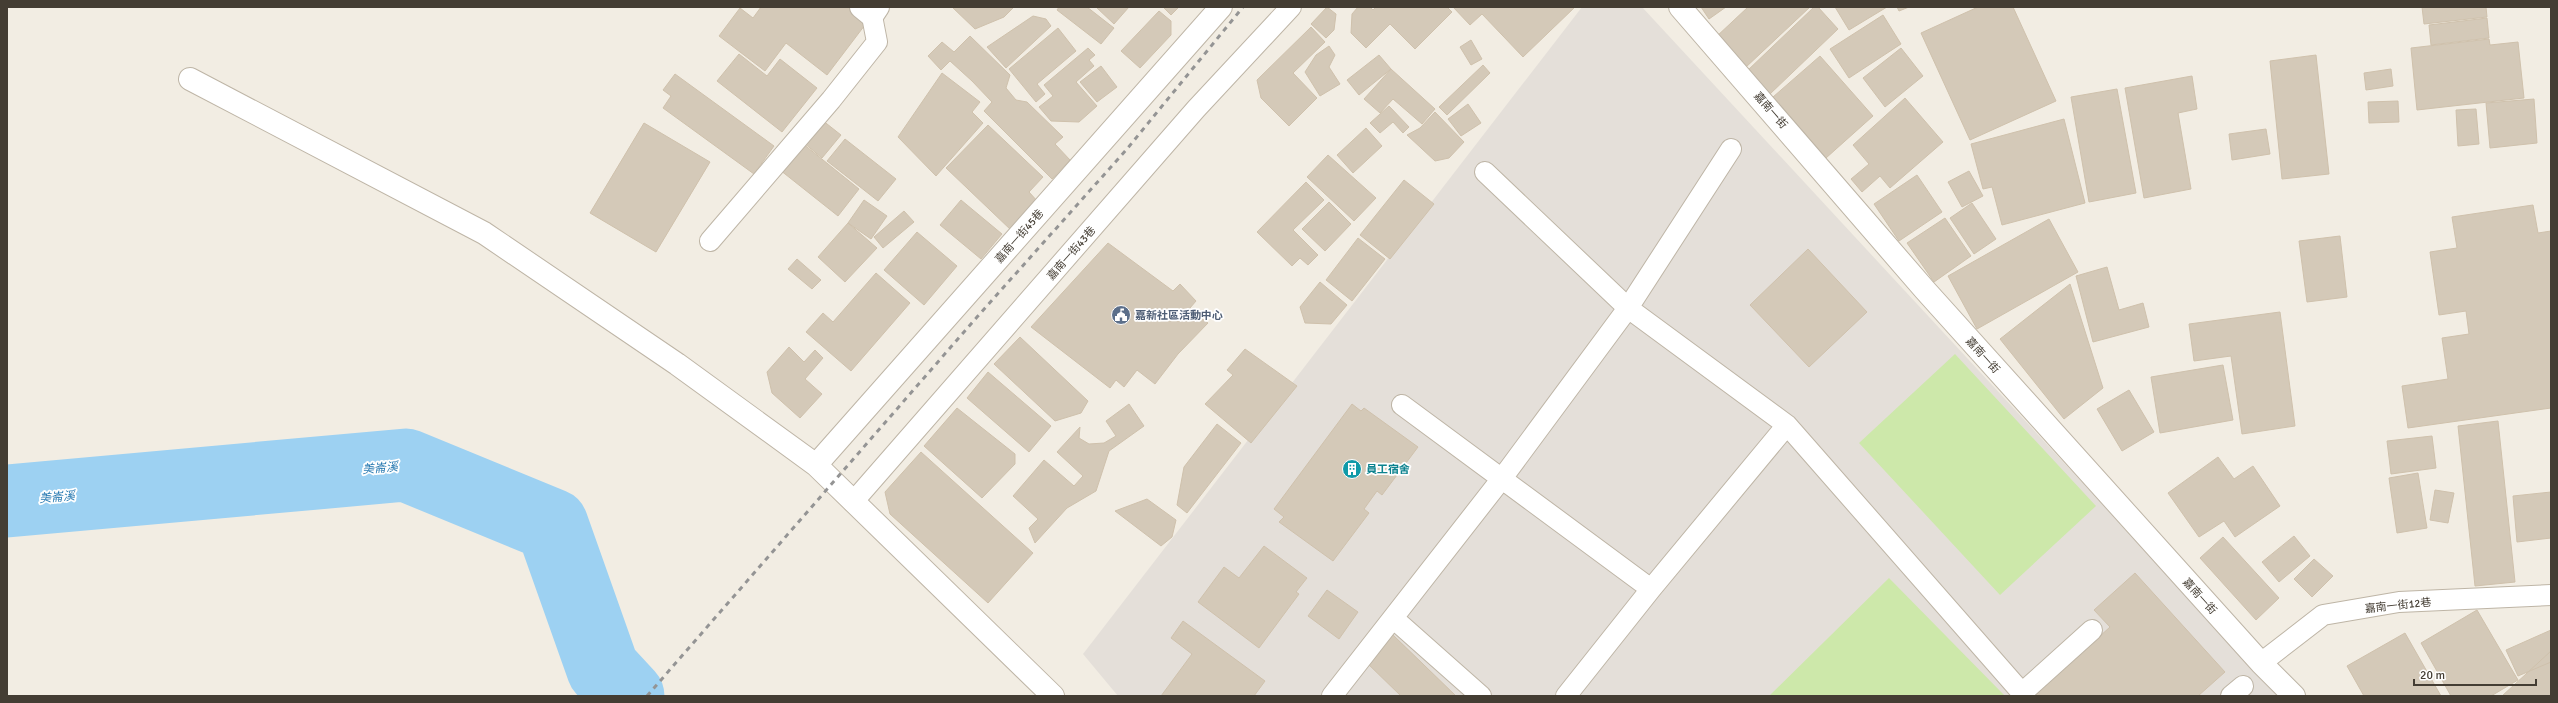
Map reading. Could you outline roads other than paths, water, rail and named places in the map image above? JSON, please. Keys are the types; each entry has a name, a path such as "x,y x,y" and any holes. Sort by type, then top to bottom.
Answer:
{"street":[{"name":"嘉南一街45巷","path":"816,465 1221,7"},
{"name":"嘉南一街","path":"1680,7 1924,290 2261,663 2294,696"},
{"path":"190,79 484,233 677,364 816,465 1053,696"}],"lane":[{"name":"嘉南一街43巷","path":"853,502 1196,109 1291,7"},
{"path":"710,241 831,100 877,42 870,10"},
{"path":"1332,696 1503,477 1628,308 1731,149"},
{"path":"1485,172 1628,308 1787,425 2022,693 2092,630"},
{"path":"1402,405 1503,477 1651,589"},
{"path":"1566,696 1651,589 1787,425"},
{"name":"嘉南一街12巷","path":"2261,663 2323,615 2399,602 2551,595"},
{"path":"1393,618 1481,696"}],"waterway":[{"name":"美崙溪","path":"7,501 406,465 552,525 603,669 628,696"}],"railway":[{"path":"647,696 977,317 1127,149 1243,7"}],"place":[{"name":"嘉新社區活動中心","path":"1121,315"},
{"name":"員工宿舍","path":"1352,469"}]}
